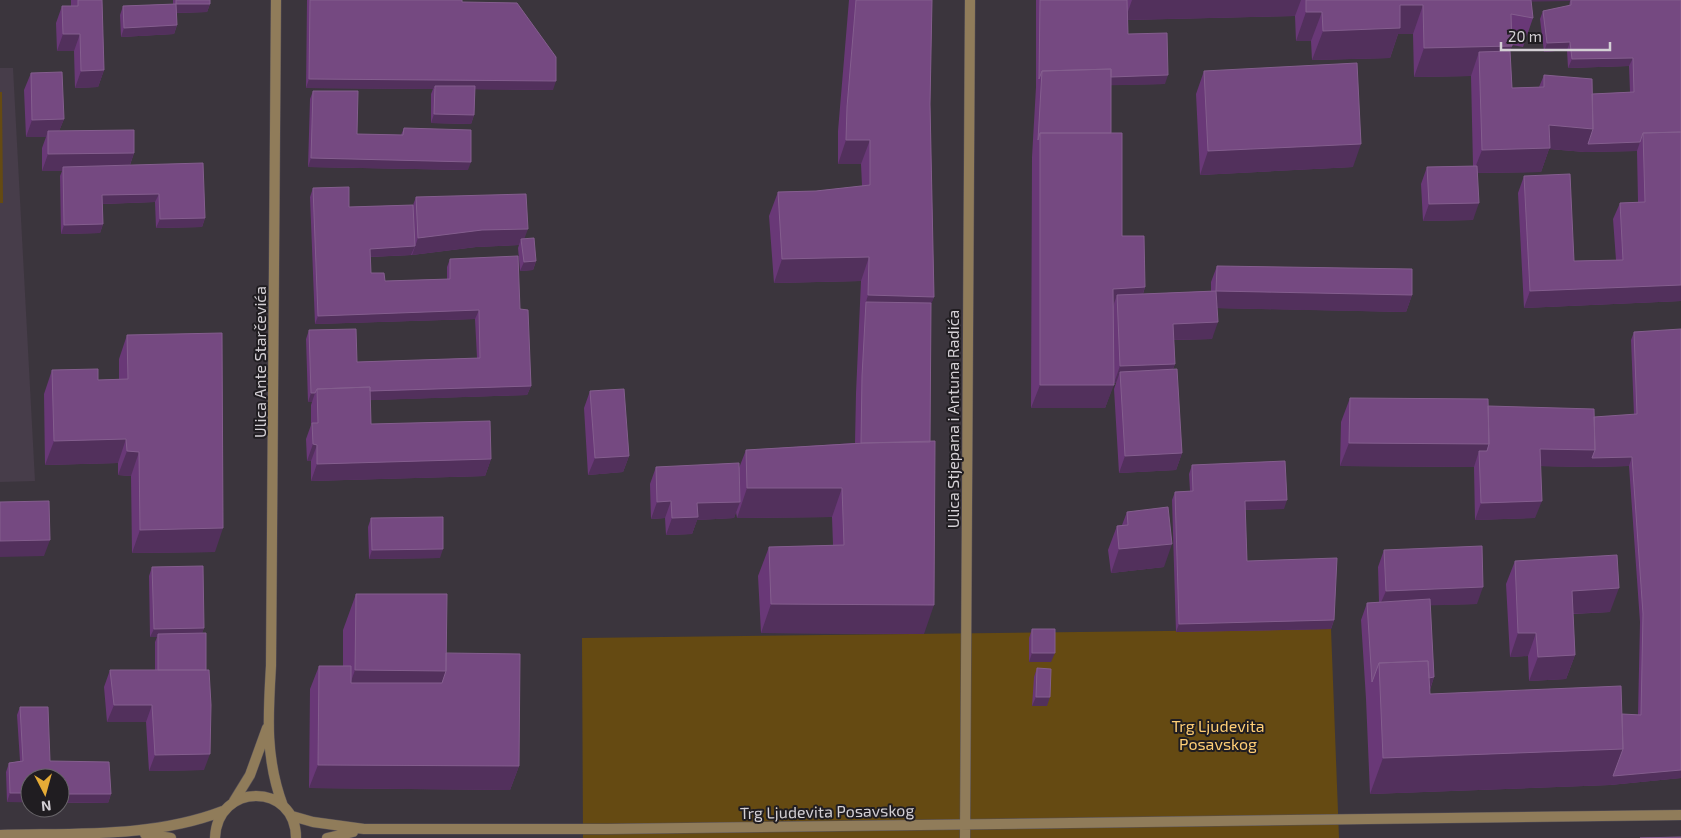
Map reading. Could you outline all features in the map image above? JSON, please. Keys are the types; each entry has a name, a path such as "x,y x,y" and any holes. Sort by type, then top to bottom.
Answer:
{"street":[{"name":"Ulica Ante Starčevića","path":"276,0 271,666 268,725 274,775 284,806"},
{"name":"Ulica Stjepana i Antuna Radića","path":"965,838 970,0"},
{"name":"Ulica Ante Starčevića","path":"223,812 233,802 250,775 268,725"},
{"path":"233,802 245,796 272,798 284,806 292,816 296,829 296,838"},
{"path":"0,835 134,832 186,823 223,812"},
{"path":"215,838 217,823 223,812"},
{"name":"Trg Ljudevita Posavskog","path":"292,816 312,822 364,830 607,829 1681,816"},
{"name":"Trg Ljudevita Posavskog","path":"327,838 364,830"},
{"path":"134,832 171,838"}],"shaded area":[{"path":"0,68 13,68 35,481 0,482"}],"green space":[{"path":"0,92 2,92 3,203 0,203"},
{"name":"Trg Ljudevita Posavskog","path":"1331,629 1339,838 583,838 582,638"}],"building":[{"path":"78,0 102,0 104,70 81,71 80,34 63,34 62,6 78,6"},
{"path":"176,0 210,0 210,4 176,4"},
{"path":"310,0 462,0 462,2 517,3 556,57 556,81 309,79"},
{"path":"856,0 932,0 930,104 934,297 868,295 869,257 782,259 778,192 816,191 870,185 870,140 846,140"},
{"path":"1040,0 1127,0 1128,34 1167,33 1168,75 1111,77 1111,69 1042,71 1039,79"},
{"path":"1306,0 1531,0 1533,18 1511,14 1512,46 1424,48 1423,5 1400,5 1400,28 1323,31 1322,12 1306,12"},
{"path":"1571,0 1681,0 1681,132 1643,133 1640,142 1588,144 1593,129 1592,94 1634,92 1633,58 1572,59 1570,42 1547,43 1543,11 1571,5"},
{"path":"176,4 177,25 124,28 123,6"},
{"path":"1510,51 1512,88 1544,87 1544,75 1592,79 1593,129 1549,125 1550,148 1482,150 1479,52"},
{"path":"1357,63 1361,144 1208,151 1204,71"},
{"path":"1111,69 1111,133 1040,133 1038,140 1042,71"},
{"path":"62,72 64,119 32,120 31,73"},
{"path":"435,86 475,86 474,115 434,114"},
{"path":"313,91 358,91 357,134 403,135 404,128 471,130 471,162 311,158"},
{"path":"134,130 134,153 48,154 48,131"},
{"path":"1681,132 1681,285 1530,291 1524,176 1570,174 1574,261 1623,260 1620,203 1645,202 1643,133"},
{"path":"1040,133 1122,133 1122,236 1144,236 1145,287 1113,289 1114,385 1040,385"},
{"path":"203,163 205,218 160,219 159,194 102,195 103,224 64,225 63,167"},
{"path":"1477,166 1479,203 1429,204 1427,167"},
{"path":"349,187 349,207 413,205 415,246 370,249 371,273 384,273 385,281 450,279 450,259 518,256 520,309 528,310 531,386 370,391 370,387 317,389 315,393 311,393 309,330 356,329 357,362 480,358 479,310 318,316 313,188"},
{"path":"526,194 528,229 482,230 418,238 416,197"},
{"path":"534,238 536,261 524,262 521,239"},
{"path":"1217,266 1412,269 1412,295 1216,291"},
{"path":"1216,291 1218,322 1173,324 1175,364 1120,366 1117,295"},
{"path":"866,302 931,303 930,442 861,443"},
{"path":"1681,329 1681,770 1613,776 1623,749 1622,714 1641,715 1643,614 1632,457 1592,458 1595,450 1594,417 1637,414 1634,332"},
{"path":"222,333 223,528 140,530 139,452 127,451 126,439 54,441 52,370 98,369 98,380 128,379 127,335"},
{"path":"1177,369 1182,453 1125,456 1120,372"},
{"path":"370,387 371,424 490,421 491,459 317,464 317,445 313,444 312,423 318,423 317,389"},
{"path":"624,389 629,456 595,458 590,391"},
{"path":"1350,398 1488,399 1489,444 1349,443"},
{"path":"1488,406 1594,409 1595,450 1540,449 1542,501 1481,503 1479,451 1487,451 1489,444"},
{"path":"935,441 934,605 771,604 769,547 844,545 842,488 747,488 746,450"},
{"path":"1285,461 1287,500 1245,501 1247,561 1337,558 1334,620 1179,624 1175,492 1193,491 1192,465"},
{"path":"739,463 740,502 697,503 698,517 672,518 671,501 657,502 656,467"},
{"path":"49,501 50,540 0,541 0,502"},
{"path":"1168,507 1172,544 1119,549 1117,526 1128,525 1127,512"},
{"path":"443,517 443,549 372,550 371,518"},
{"path":"1482,546 1483,587 1386,591 1384,550"},
{"path":"1617,555 1619,588 1572,591 1575,655 1538,657 1536,633 1518,633 1515,561"},
{"path":"203,566 204,628 154,629 152,567"},
{"path":"356,594 447,594 446,671 355,670"},
{"path":"1430,599 1434,677 1429,678 1428,661 1379,663 1372,682 1367,603"},
{"path":"1032,629 1055,629 1055,653 1032,653"},
{"path":"206,633 206,670 158,670 158,634"},
{"path":"446,653 520,654 519,766 318,765 319,666 351,666 351,683 442,683 446,671"},
{"path":"1428,661 1430,694 1621,686 1623,749 1383,758 1379,663"},
{"path":"1037,668 1051,669 1050,697 1036,697"},
{"path":"110,670 209,670 211,705 210,754 155,755 152,705 114,705"},
{"path":"20,707 48,707 50,761 109,762 111,794 70,794 70,768 20,768 20,793 10,793 9,763 23,761"},
{"path":"1681,837 1681,838 1640,838"}]}
